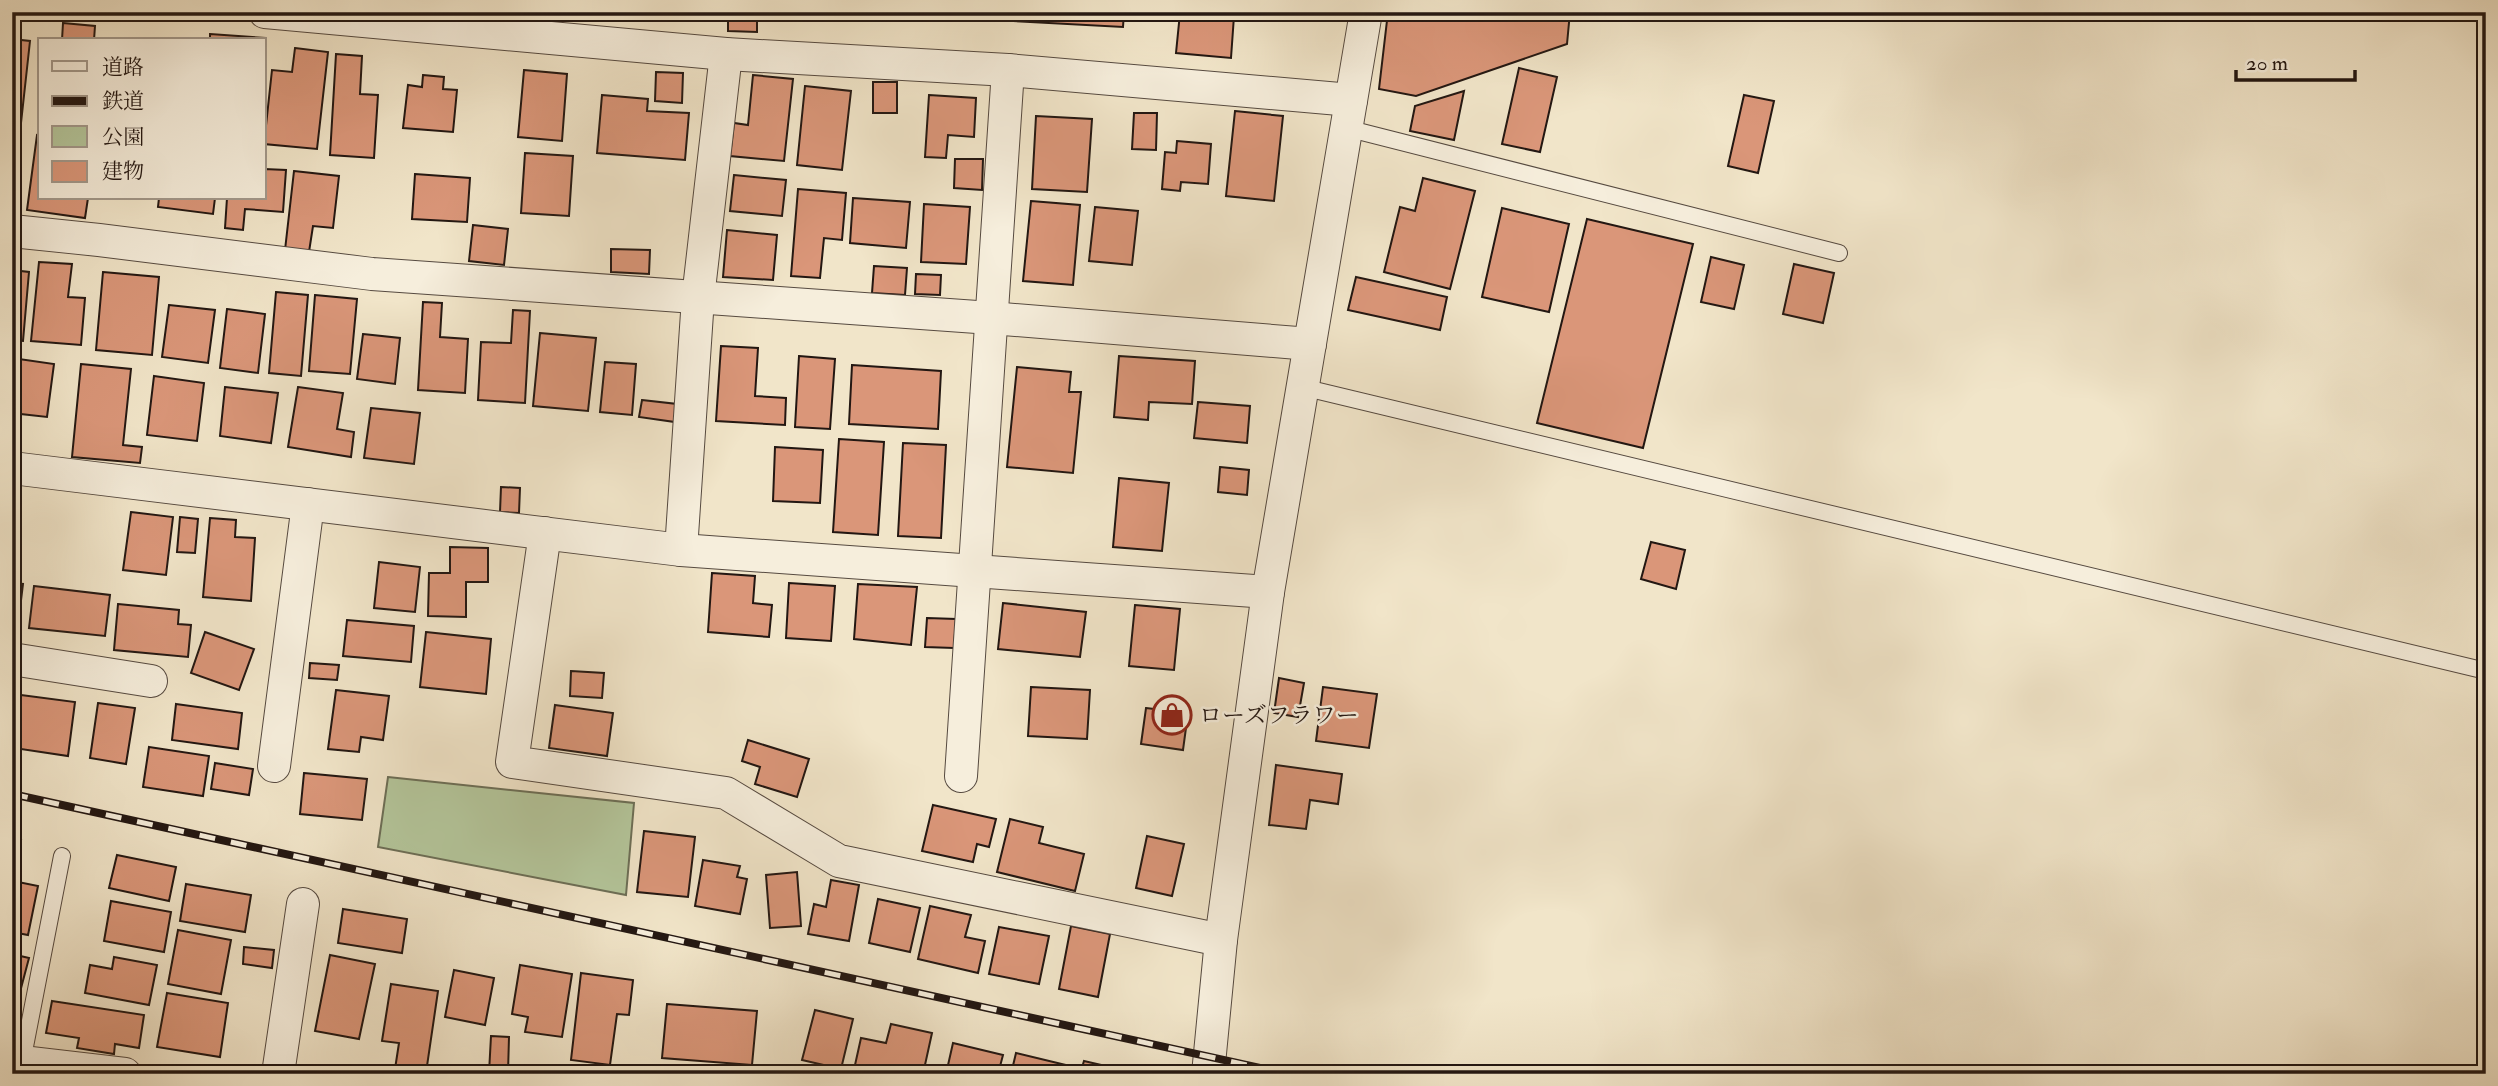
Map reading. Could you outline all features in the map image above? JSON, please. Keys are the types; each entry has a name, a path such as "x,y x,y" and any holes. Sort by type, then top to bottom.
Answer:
{"street":[{"path":"265,12 726,54 1007,70 1348,114"},
{"path":"1208,1074 1221,940 1268,592 1366,12"},
{"path":"681,550 698,298 726,54"},
{"path":"961,776 1007,70"},
{"path":"12,231 372,274 991,318 1310,344"},
{"path":"12,468 681,550 1268,592"},
{"path":"274,765 308,504"},
{"path":"545,533 512,762 726,793 839,861 1221,940"},
{"path":"12,659 151,681"},
{"path":"278,1074 303,904"},
{"path":"17,1063 125,1074"}],"lane":[{"path":"1348,114 1839,253"},
{"path":"1302,387 2486,671"},
{"path":"17,1063 62,856"}],"green space":[{"path":"388,777 634,803 626,895 378,847"}],"building":[{"path":"505,12 551,12 550,19 504,16"},
{"path":"592,12 657,12 657,15"},
{"path":"728,12 757,12 757,32 728,31"},
{"path":"995,12 1124,12 1123,27 994,20"},
{"path":"1264,12 1290,12 1289,21 1264,18"},
{"path":"1388,12 1570,12 1567,44 1416,96 1379,89"},
{"path":"1180,13 1234,16 1231,58 1176,53"},
{"path":"63,23 95,26 94,38 62,38"},
{"path":"210,34 265,38 210,38"},
{"path":"12,39 30,41 21,123 12,122"},
{"path":"295,48 328,52 317,149 266,144 272,70 292,72"},
{"path":"336,54 362,56 360,94 378,95 374,158 330,155"},
{"path":"1519,68 1557,77 1540,152 1502,144"},
{"path":"524,70 567,74 562,141 518,137"},
{"path":"656,72 683,73 682,103 655,101"},
{"path":"423,75 444,77 443,89 457,90 453,132 403,128 408,85 422,87"},
{"path":"753,75 793,79 784,161 730,156 734,123 748,125"},
{"path":"873,82 897,82 897,113 873,113"},
{"path":"805,86 851,91 842,170 797,165"},
{"path":"1464,91 1454,140 1410,131 1415,106"},
{"path":"602,95 648,99 647,111 689,113 685,160 597,153"},
{"path":"929,95 976,98 974,137 948,135 946,158 925,157"},
{"path":"1744,95 1774,101 1758,173 1728,166"},
{"path":"1235,111 1283,116 1274,201 1226,196"},
{"path":"1134,113 1157,113 1156,150 1132,149"},
{"path":"1036,116 1092,119 1087,192 1032,189"},
{"path":"37,135 38,200 88,200 85,218 27,210"},
{"path":"1177,141 1211,144 1208,184 1181,182 1180,191 1162,189 1165,152 1176,153"},
{"path":"525,153 573,156 569,216 521,213"},
{"path":"955,159 983,159 982,190 954,188"},
{"path":"266,169 286,170 283,212 245,209 243,230 225,228 227,200 266,200"},
{"path":"294,171 339,176 333,228 313,226 309,252 285,250"},
{"path":"415,174 470,178 467,222 412,219"},
{"path":"734,175 786,180 782,216 730,211"},
{"path":"1423,178 1475,191 1450,289 1384,272 1400,207 1415,211"},
{"path":"798,189 846,193 842,240 824,238 820,278 791,276"},
{"path":"853,198 910,202 906,248 850,243"},
{"path":"159,200 215,200 213,214 158,207"},
{"path":"1031,201 1080,205 1073,285 1023,281"},
{"path":"924,204 970,207 966,264 921,262"},
{"path":"1095,207 1138,211 1132,265 1089,261"},
{"path":"1502,208 1569,224 1549,312 1482,297"},
{"path":"1587,219 1693,244 1643,448 1537,423"},
{"path":"473,225 508,229 504,265 469,261"},
{"path":"727,230 777,235 773,280 723,277"},
{"path":"611,249 650,250 649,274 611,272"},
{"path":"1711,257 1744,265 1734,309 1701,302"},
{"path":"39,262 72,264 68,297 85,298 81,345 31,341"},
{"path":"1794,264 1834,273 1823,323 1783,314"},
{"path":"874,266 907,268 905,295 872,293"},
{"path":"12,270 29,272 23,341 12,340"},
{"path":"103,272 159,277 152,355 96,350"},
{"path":"916,274 941,275 940,295 915,294"},
{"path":"1356,277 1447,297 1440,330 1348,310"},
{"path":"276,292 308,295 301,376 269,373"},
{"path":"315,295 357,299 350,374 309,371"},
{"path":"423,302 442,303 440,337 468,339 465,393 418,390"},
{"path":"169,305 215,310 208,363 162,357"},
{"path":"227,309 265,314 258,373 220,368"},
{"path":"513,310 530,311 525,403 478,400 481,342 511,343"},
{"path":"540,333 596,338 588,411 533,406"},
{"path":"363,334 400,338 395,384 357,379"},
{"path":"721,346 758,348 755,396 786,398 785,425 716,421"},
{"path":"799,356 835,359 830,429 795,427"},
{"path":"1119,356 1195,361 1192,404 1149,402 1148,420 1114,417"},
{"path":"12,358 54,364 47,417 12,413"},
{"path":"605,362 636,364 632,415 600,412"},
{"path":"81,364 131,369 123,445 142,447 140,463 72,457"},
{"path":"852,365 941,371 938,429 849,424"},
{"path":"1017,367 1071,372 1069,392 1081,392 1073,473 1007,467"},
{"path":"154,376 204,383 197,441 147,435"},
{"path":"225,387 278,393 271,443 220,436"},
{"path":"298,387 343,393 337,429 354,432 351,457 288,447"},
{"path":"642,400 677,404 675,422 639,417"},
{"path":"1198,402 1250,406 1247,443 1194,438"},
{"path":"371,408 420,413 414,464 364,458"},
{"path":"839,439 884,442 878,535 833,532"},
{"path":"903,443 946,445 941,538 898,536"},
{"path":"775,447 823,450 820,503 773,501"},
{"path":"1220,467 1249,470 1247,495 1218,492"},
{"path":"1119,478 1169,483 1162,551 1113,547"},
{"path":"501,487 520,488 519,513 500,512"},
{"path":"131,512 173,517 166,575 123,570"},
{"path":"180,517 198,519 195,553 177,552"},
{"path":"210,518 236,520 235,537 255,538 251,601 203,597"},
{"path":"1651,542 1685,550 1676,589 1641,579"},
{"path":"450,547 488,548 488,582 466,582 466,617 428,616 429,573 450,573"},
{"path":"379,562 420,567 415,612 374,608"},
{"path":"712,573 755,576 753,603 772,605 769,637 708,632"},
{"path":"12,583 23,584 18,625 12,624"},
{"path":"789,583 835,586 831,641 786,638"},
{"path":"858,584 917,587 911,645 854,639"},
{"path":"34,586 110,595 105,636 29,628"},
{"path":"1003,603 1086,612 1080,657 998,649"},
{"path":"118,604 179,610 178,624 191,625 188,657 114,650"},
{"path":"1135,605 1180,609 1174,670 1129,666"},
{"path":"927,618 956,619 954,648 925,647"},
{"path":"347,620 414,626 411,662 343,656"},
{"path":"205,632 254,649 239,690 191,673"},
{"path":"426,632 491,639 486,694 420,687"},
{"path":"310,663 339,665 337,680 309,678"},
{"path":"571,671 604,673 602,698 570,696"},
{"path":"1279,678 1304,683 1298,717 1274,713"},
{"path":"1031,687 1090,690 1087,739 1028,736"},
{"path":"1323,687 1377,694 1369,748 1316,741"},
{"path":"336,690 389,696 383,740 361,737 359,752 328,749"},
{"path":"21,695 75,702 68,756 14,748"},
{"path":"98,703 135,708 126,764 90,758"},
{"path":"176,704 242,713 238,749 172,740"},
{"path":"555,705 613,713 607,756 549,748"},
{"path":"1146,708 1188,713 1183,750 1141,744"},
{"path":"748,740 809,759 797,797 755,784 760,767 742,761"},
{"path":"149,747 209,756 203,796 143,787"},
{"path":"215,763 253,769 249,795 211,789"},
{"path":"1276,765 1342,774 1338,804 1310,800 1306,829 1269,825"},
{"path":"304,773 367,779 362,820 300,814"},
{"path":"933,805 996,819 989,847 977,844 973,862 922,851"},
{"path":"1010,819 1043,827 1039,843 1084,854 1075,891 997,872"},
{"path":"644,831 695,837 688,897 637,892"},
{"path":"1147,836 1184,844 1172,896 1136,888"},
{"path":"12,838 21,840 13,881 38,886 28,935 12,932"},
{"path":"117,855 176,867 169,901 109,888"},
{"path":"703,860 740,866 737,877 747,879 740,914 695,906"},
{"path":"797,872 801,926 770,928 766,875"},
{"path":"831,880 859,885 849,941 808,934 814,904 826,907"},
{"path":"186,884 251,895 245,932 180,921"},
{"path":"878,899 920,908 910,952 869,943"},
{"path":"111,901 171,912 164,952 104,941"},
{"path":"930,906 971,915 965,937 985,941 978,973 918,959"},
{"path":"343,909 407,919 402,953 338,943"},
{"path":"1071,926 1110,934 1098,997 1059,989"},
{"path":"999,927 1049,936 1039,984 989,974"},
{"path":"178,930 231,940 221,994 168,984"},
{"path":"244,947 274,950 272,968 243,964"},
{"path":"12,954 29,958 20,992 12,990"},
{"path":"330,955 375,964 359,1039 315,1031"},
{"path":"114,957 157,965 149,1005 85,993 90,965 112,969"},
{"path":"520,965 572,974 562,1037 525,1032 528,1017 512,1014"},
{"path":"454,970 494,978 485,1025 445,1017"},
{"path":"581,973 633,980 629,1015 617,1014 610,1065 571,1060"},
{"path":"391,984 438,991 426,1073 395,1069 399,1043 382,1041"},
{"path":"167,993 228,1003 220,1057 157,1047"},
{"path":"52,1001 144,1015 139,1048 115,1044 114,1054 77,1048 79,1038 46,1033"},
{"path":"667,1004 757,1011 752,1065 662,1058"},
{"path":"815,1010 853,1019 841,1069 802,1060"},
{"path":"891,1024 932,1033 923,1074 853,1074 861,1038 886,1043"},
{"path":"491,1036 509,1037 508,1073 489,1073"},
{"path":"953,1043 1003,1055 998,1074 946,1074"},
{"path":"1016,1053 1070,1066 1068,1074 1011,1074"},
{"path":"1084,1061 1123,1070 1122,1074 1080,1074"}],"railway":[{"path":"12,794 1288,1074"}],"place":[{"name":"ローズフラワー","path":"1172,715"}]}
